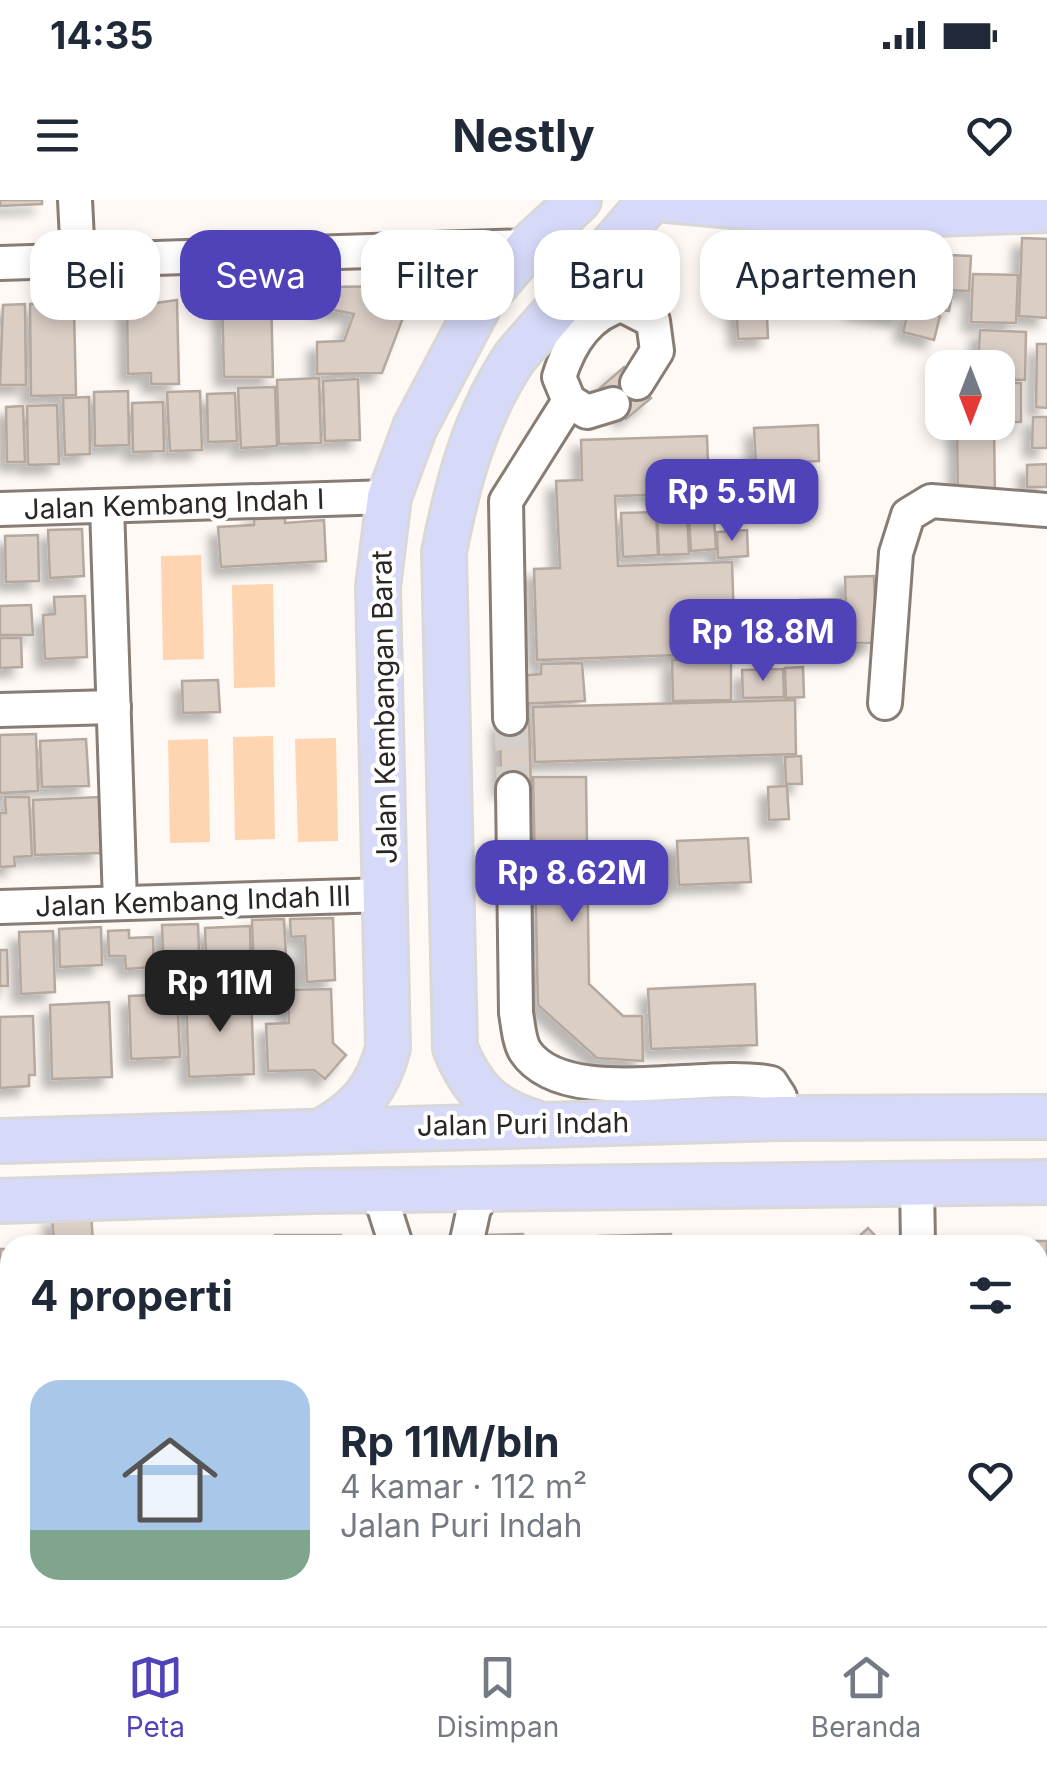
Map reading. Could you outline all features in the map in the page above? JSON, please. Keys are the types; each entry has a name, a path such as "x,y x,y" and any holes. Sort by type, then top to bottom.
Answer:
{"main road":[{"name":"Jalan Kembangan Barat","path":"325,1129 348,1116 368,1097 381,1074 388,1048 379,551 368,497 415,427 482,302 529,246 578,200"},
{"path":"625,230 651,200"},
{"path":"667,200 852,217 1047,210"},
{"path":"801,200 852,217"},
{"path":"539,1124 498,1107 466,1076 455,1048 444,552 456,486 478,422 514,356 546,320"},
{"path":"379,551 396,577 412,581 436,568 444,552"},
{"path":"388,956 396,968 421,977 434,974 452,952"},
{"name":"Jalan Puri Indah","path":"0,1141 781,1118 1047,1116"},
{"path":"0,1201 365,1190 1047,1182"}],"street":[{"path":"75,200 77,230"},
{"path":"160,257 529,246"},
{"path":"0,262 30,261"},
{"path":"593,320 568,348 558,377 570,400 587,412 625,394 657,351 651,320"},
{"path":"514,356 568,348"},
{"path":"510,718 506,501 570,400"},
{"path":"456,486 506,501"},
{"name":"Jalan Kembang Indah I","path":"0,510 368,497"},
{"path":"885,703 896,553 908,516 930,501 1047,510"},
{"path":"107,506 120,903"},
{"path":"0,710 114,706"},
{"path":"513,789 516,1013 524,1050 548,1072 579,1082 771,1084 780,1097 781,1118"},
{"name":"Jalan Kembang Indah III","path":"0,907 386,894"},
{"path":"916,1184 918,1235"},
{"path":"468,1235 474,1208 488,1188"},
{"path":"365,1190 384,1204 393,1235"}],"shaded area":[{"path":"201,555 204,659 163,660 161,556"},
{"path":"273,584 275,687 234,688 232,585"},
{"path":"273,736 275,839 235,840 233,737"},
{"path":"336,738 338,841 298,842 295,739"},
{"path":"208,739 210,842 170,843 168,740"}],"building":[{"path":"0,200 42,200 42,204 0,206"},
{"path":"1022,238 1047,239 1047,318 1019,316"},
{"path":"953,255 971,256 969,291 953,290"},
{"path":"973,274 1018,275 1016,323 971,322"},
{"path":"341,287 361,287 361,320 402,320 382,373 317,374 317,342 344,341 354,314 341,311"},
{"path":"177,300 179,384 151,384 151,373 128,374 127,320 160,320 160,302"},
{"path":"25,304 26,385 0,385 3,305"},
{"path":"30,320 74,320 76,395 31,396"},
{"path":"223,320 272,320 273,377 224,377"},
{"path":"737,320 767,320 768,338 738,339"},
{"path":"906,320 939,320 934,340 903,332"},
{"path":"980,330 1026,332 1025,380 1015,380 1015,350 979,350"},
{"path":"1037,344 1047,344 1047,408 1036,407"},
{"path":"624,367 651,398 626,419 600,388"},
{"path":"319,378 321,443 279,444 277,380"},
{"path":"358,379 360,440 325,441 323,381"},
{"path":"1015,383 1021,383 1021,422 1015,422"},
{"path":"275,387 277,446 241,448 238,388"},
{"path":"128,391 129,445 95,446 94,392"},
{"path":"200,391 202,450 170,451 167,392"},
{"path":"235,393 237,441 208,442 207,394"},
{"path":"89,397 90,454 65,455 63,398"},
{"path":"163,402 164,451 133,452 132,403"},
{"path":"57,405 59,464 28,465 27,406"},
{"path":"23,406 25,462 7,462 6,407"},
{"path":"1033,417 1047,417 1047,448 1032,448"},
{"path":"818,425 819,461 756,464 754,428"},
{"path":"707,436 709,493 615,496 618,566 732,562 735,653 537,660 534,569 560,568 556,481 582,480 581,440"},
{"path":"957,440 994,440 995,498 958,498"},
{"path":"1047,464 1047,487 1027,487 1027,465"},
{"path":"778,471 780,504 746,506 744,474"},
{"path":"687,511 689,554 659,555 657,512"},
{"path":"285,512 285,523 324,520 326,561 221,567 218,527 254,525 254,514"},
{"path":"656,512 658,555 623,557 621,513"},
{"path":"714,518 716,549 691,551 689,519"},
{"path":"82,529 84,576 50,578 48,530"},
{"path":"747,530 748,556 718,558 717,532"},
{"path":"38,535 39,581 6,582 5,536"},
{"path":"874,576 876,643 847,643 845,577"},
{"path":"85,596 87,657 45,659 43,615 55,614 54,597"},
{"path":"841,599 843,639 802,641 800,600"},
{"path":"31,605 33,635 0,635 0,606"},
{"path":"0,638 21,638 22,667 0,668"},
{"path":"731,659 731,700 673,701 672,660"},
{"path":"582,663 585,701 516,704 515,676 541,674 541,664"},
{"path":"803,667 804,697 786,698 785,668"},
{"path":"783,669 784,697 743,698 742,670"},
{"path":"218,680 220,712 183,713 182,681"},
{"path":"795,700 796,754 535,762 533,707"},
{"path":"529,719 531,788 501,789 500,720"},
{"path":"36,734 38,791 0,793 0,735"},
{"path":"86,739 89,786 42,787 40,741"},
{"path":"801,756 802,784 786,784 785,757"},
{"path":"533,777 586,777 589,984 623,1016 642,1016 643,1061 597,1058 538,1005"},
{"path":"787,786 789,819 769,820 768,787"},
{"path":"5,797 29,797 32,856 14,857 15,866 0,867 0,813 6,813"},
{"path":"100,797 102,853 35,855 33,800"},
{"path":"748,838 751,882 679,885 677,841"},
{"path":"333,918 335,980 307,982 305,936 291,937 290,919"},
{"path":"284,919 287,977 254,978 252,920"},
{"path":"198,924 200,979 164,981 162,925"},
{"path":"250,926 251,979 207,981 205,928"},
{"path":"101,927 102,965 60,967 59,929"},
{"path":"129,930 129,938 153,937 154,967 126,969 125,956 109,956 108,931"},
{"path":"53,931 55,992 21,994 19,932"},
{"path":"0,950 7,950 8,986 0,986"},
{"path":"755,984 757,1045 651,1049 648,989"},
{"path":"331,989 333,1043 346,1055 325,1079 314,1070 268,1071 266,1024 289,1023 288,990"},
{"path":"177,994 180,1057 131,1059 129,996"},
{"path":"251,994 254,1074 189,1077 186,996"},
{"path":"109,1002 112,1077 52,1079 50,1005"},
{"path":"33,1016 35,1075 29,1075 29,1086 0,1088 0,1017"},
{"path":"91,1214 93,1235 53,1235 52,1217"}],"tunnel":[{"path":"510,718 513,789"}]}
